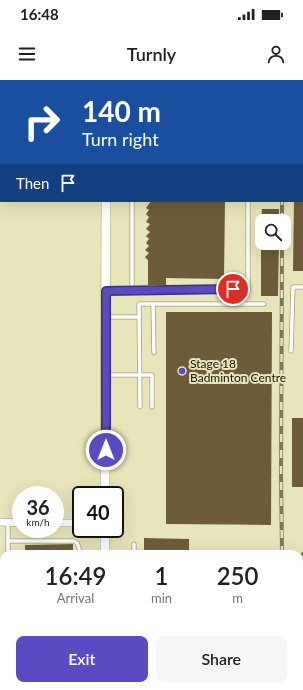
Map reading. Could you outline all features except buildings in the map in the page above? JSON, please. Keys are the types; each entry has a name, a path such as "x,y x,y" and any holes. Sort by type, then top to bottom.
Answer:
{"street":[{"path":"105,486 106,202"},
{"path":"105,538 105,550"}],"lane":[{"path":"132,202 132,291"},
{"path":"106,291 248,288 248,202"},
{"path":"291,351 293,287 303,287"},
{"path":"140,407 139,304 264,304"},
{"path":"153,304 154,353"},
{"path":"106,317 139,317"},
{"path":"106,375 152,375 152,407"},
{"path":"4,522 8,541 8,550"},
{"path":"8,541 74,541 78,543 80,550"},
{"path":"134,544 134,550"},
{"path":"303,577 303,587"}],"railway":[{"path":"282,202 282,214"},
{"path":"282,250 282,550"}],"place":[{"name":"Stage 18 Badminton Centre","path":"182,371"}],"route":[{"path":"106,450 106,291 233,289"}]}
